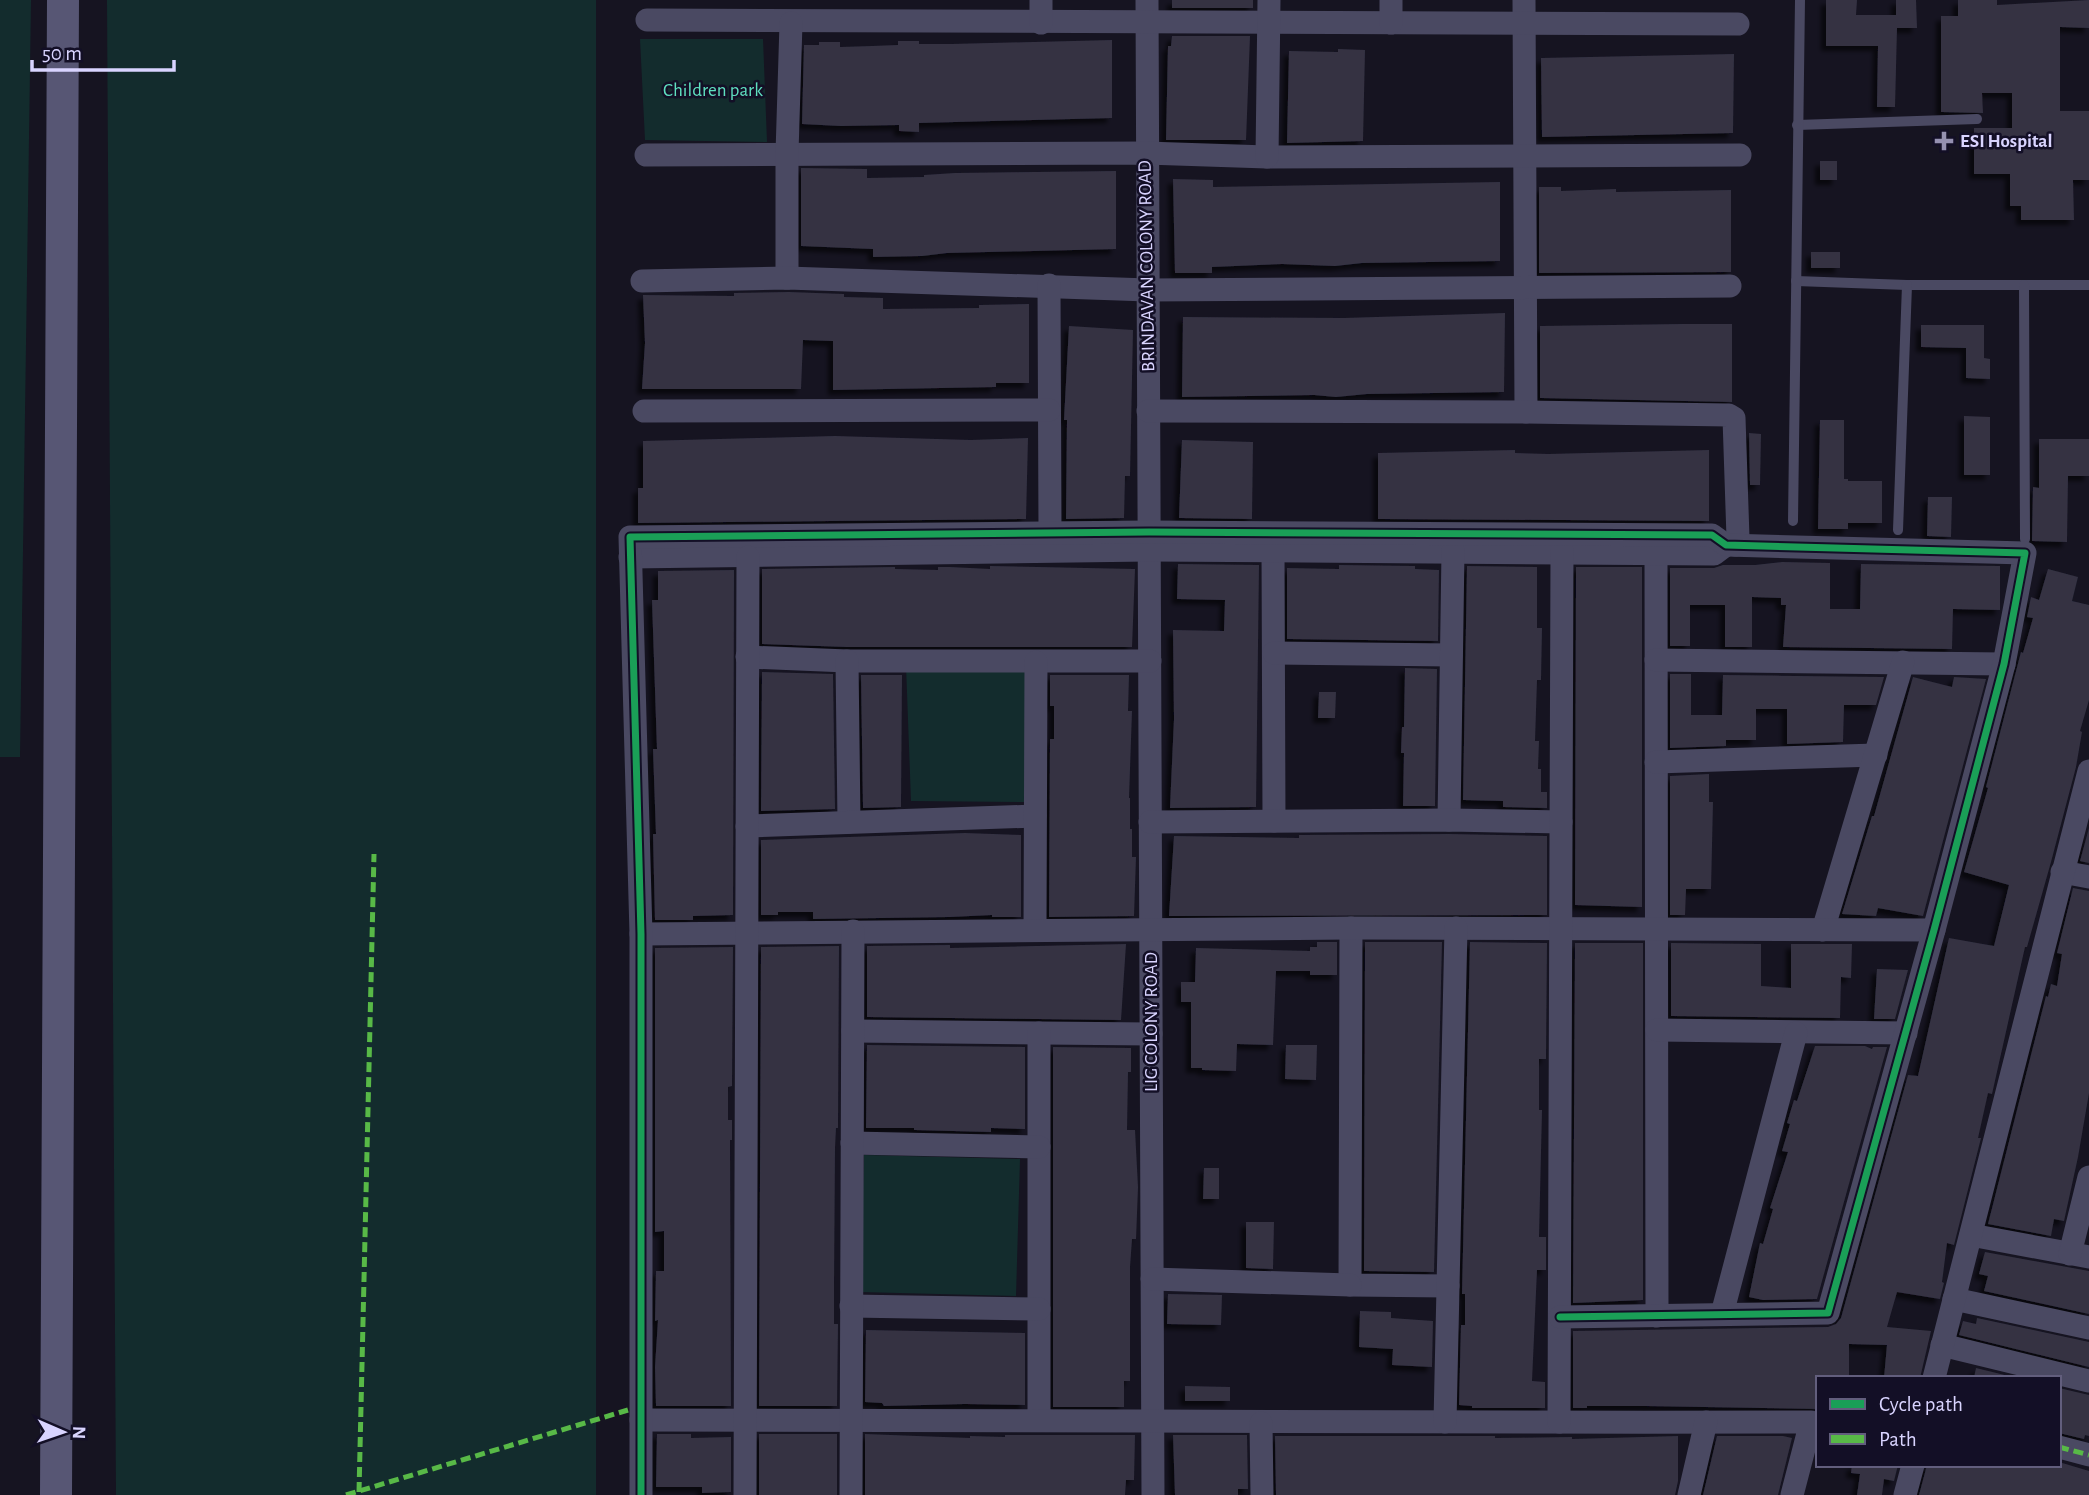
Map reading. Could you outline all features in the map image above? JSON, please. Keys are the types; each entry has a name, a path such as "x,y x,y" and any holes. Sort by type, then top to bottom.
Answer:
{"street":[{"path":"56,1495 63,0"},
{"path":"1041,0 1041,23"},
{"name":"BRINDAVAN COLONY ROAD","path":"1147,0 1149,541"},
{"path":"1267,157 1269,0"},
{"path":"1391,0 1391,23"},
{"path":"1524,0 1526,412"},
{"path":"647,20 791,23 1738,24"},
{"path":"787,278 791,23"},
{"path":"646,155 1740,155"},
{"path":"642,281 787,278 1148,290 1730,286"},
{"path":"1049,285 1050,533"},
{"path":"644,411 1049,411"},
{"path":"641,1495 641,934 630,537 1050,533 1273,550 1714,554 1738,538 1734,418 1729,415 1148,411"},
{"path":"630,558 748,557 1149,541 1712,535 1730,545 2025,553 2004,664 1828,1313 1560,1317"},
{"name":"LIG COLONY ROAD","path":"1149,541 1153,1495"},
{"path":"1273,550 1274,821"},
{"path":"1450,820 1452,551"},
{"path":"1559,1422 1562,551"},
{"path":"1656,552 1657,1316"},
{"path":"746,1495 748,557"},
{"path":"1274,653 1451,654"},
{"path":"747,657 847,661 1150,661"},
{"path":"1656,660 2004,664"},
{"path":"847,661 849,822"},
{"path":"1035,929 1036,662"},
{"path":"1823,930 1903,663"},
{"path":"1656,762 1876,755"},
{"path":"1934,1376 2089,771"},
{"path":"747,826 1035,816"},
{"path":"1150,822 1561,822"},
{"path":"2062,872 2089,877"},
{"path":"641,934 1351,928 1934,930"},
{"path":"1350,1285 1351,928"},
{"path":"1444,1422 1456,928"},
{"path":"851,1495 853,931"},
{"path":"1657,1030 1906,1033"},
{"path":"853,1031 1151,1034"},
{"path":"1722,1314 1796,1032"},
{"path":"1039,1033 1039,1420"},
{"path":"852,1143 1039,1147"},
{"path":"1971,1235 2079,1255 2089,1177"},
{"path":"1152,1279 1448,1286"},
{"path":"1954,1299 2089,1328"},
{"path":"851,1306 1039,1309"},
{"path":"1942,1345 2089,1381"},
{"path":"642,1420 1039,1420 1153,1423 1811,1422 1793,1495"},
{"path":"1689,1495 1706,1422"},
{"path":"1261,1423 1262,1495"},
{"path":"2061,1448 2089,1455"},
{"path":"1905,1495 1912,1467"}],"lane":[{"path":"1793,521 1800,0"},
{"path":"1797,125 1977,119"},
{"path":"1796,281 1907,285 2089,285"},
{"path":"1898,530 1907,285"},
{"path":"2024,285 2025,539"}],"green space":[{"path":"0,0 31,0 20,757 0,757"},
{"path":"107,0 596,0 596,1495 116,1495"},
{"name":"Children park","path":"640,39 763,39 767,142 645,140"},
{"path":"906,665 1031,665 1031,802 911,801"},
{"path":"864,1155 1020,1159 1016,1296 860,1292"}],"building":[{"path":"1172,0 1253,0 1253,8 1172,8"},
{"path":"1826,0 1857,0 1856,15 1896,15 1896,0 1916,0 1917,28 1897,28 1895,107 1877,107 1878,46 1826,46"},
{"path":"1958,0 1997,0 1997,5 2089,0 2089,28 2060,27 2060,111 2089,111 2089,180 2073,180 2074,220 2021,220 2021,206 2010,206 2010,174 1974,174 1974,128 2012,128 2012,93 1982,93 1983,113 1941,112 1941,16 1958,16"},
{"path":"1172,36 1250,36 1246,140 1166,140 1168,46 1171,46"},
{"path":"1112,40 1112,118 919,123 919,132 899,131 899,125 802,124 804,45 819,45 819,42 840,42 840,47 898,45 898,41 951,44"},
{"path":"1338,49 1365,50 1363,141 1287,143 1289,51 1338,52"},
{"path":"1734,54 1733,133 1542,137 1541,58"},
{"path":"1820,161 1837,161 1837,180 1820,180"},
{"path":"801,168 867,169 867,178 924,177 955,173 1116,171 1116,249 873,257 873,249 801,246"},
{"path":"1173,179 1213,180 1213,187 1500,182 1500,261 1362,263 1335,266 1282,264 1212,267 1212,273 1175,273"},
{"path":"1539,187 1561,187 1561,191 1616,189 1616,192 1731,190 1731,272 1539,273"},
{"path":"1811,252 1840,252 1840,268 1811,268"},
{"path":"789,292 883,298 883,309 979,308 979,305 1029,304 1029,383 996,383 996,387 833,390 833,341 803,340 801,389 642,389 645,343 643,295 734,296 734,293"},
{"path":"1505,313 1504,392 1336,397 1182,397 1183,317 1344,318"},
{"path":"1732,324 1732,402 1540,398 1540,326"},
{"path":"1921,325 1984,325 1984,358 1990,359 1990,379 1966,378 1966,348 1921,347"},
{"path":"1069,326 1133,330 1130,476 1125,476 1124,518 1066,519 1067,420 1064,420"},
{"path":"1964,416 1990,417 1990,475 1964,475"},
{"path":"1820,420 1844,420 1844,479 1882,481 1882,523 1848,523 1848,529 1818,529"},
{"path":"1749,433 1761,434 1760,485 1750,485"},
{"path":"835,436 971,440 1028,438 1026,519 638,523 638,488 643,488 643,441"},
{"path":"2039,439 2089,439 2089,476 2068,476 2067,542 2032,541 2033,487 2039,488"},
{"path":"1182,440 1253,442 1252,519 1179,518"},
{"path":"1515,450 1515,453 1548,454 1709,450 1709,521 1378,519 1378,453"},
{"path":"1928,497 1952,497 1951,537 1927,536"},
{"path":"1830,563 1830,609 1860,609 1861,564 2000,566 2000,610 1953,609 1952,649 1783,647 1786,605 1781,605 1781,598 1752,597 1752,647 1725,647 1725,605 1690,605 1690,646 1670,646 1670,568 1714,568 1723,565"},
{"path":"1178,564 1259,565 1256,807 1170,808 1174,719 1173,630 1224,631 1225,600 1177,599"},
{"path":"1339,565 1415,566 1415,569 1439,570 1438,641 1287,639 1287,568 1339,569"},
{"path":"990,566 1135,569 1132,647 847,647 762,644 762,569 895,567 938,570 938,567 990,569"},
{"path":"1467,566 1537,567 1537,628 1542,628 1541,680 1537,680 1535,741 1539,741 1538,769 1541,769 1541,792 1547,792 1547,808 1503,807 1503,801 1463,800"},
{"path":"1576,567 1642,567 1642,907 1575,905"},
{"path":"2048,569 2078,577 2072,601 2089,605 2089,700 2080,731 2076,767 2025,947 1992,1094 1988,1093 1978,1138 1981,1138 1954,1245 1947,1243 1940,1299 1897,1292 1887,1327 1931,1331 1920,1376 1884,1376 1887,1345 1849,1344 1849,1376 1816,1376 1816,1409 1645,1406 1573,1408 1573,1331 1828,1327 1841,1318 1908,1075 1918,1076 1949,938 1994,946 2009,885 1964,872 1988,788 1986,787 2021,652 2023,653 2033,618 2027,617 2031,597 2039,600"},
{"path":"734,570 733,915 693,916 693,920 655,920 653,749 657,749 652,600 658,600 658,571"},
{"path":"1405,668 1437,669 1435,806 1403,806 1404,753 1401,753"},
{"path":"762,672 833,674 835,809 761,811"},
{"path":"1670,674 1691,674 1691,715 1722,715 1723,675 1884,677 1876,705 1844,705 1843,742 1787,744 1787,709 1756,709 1756,740 1726,740 1726,746 1670,748"},
{"path":"861,675 902,675 901,807 863,808"},
{"path":"1050,675 1129,675 1128,711 1132,711 1130,829 1132,857 1136,857 1134,916 1049,917 1050,739 1054,739"},
{"path":"1913,677 1952,687 1954,677 1986,679 1923,916 1878,908 1876,916 1842,914 1874,816"},
{"path":"1319,692 1336,692 1335,718 1318,718"},
{"path":"1709,774 1709,802 1713,802 1711,889 1686,889 1685,915 1670,915 1670,776"},
{"path":"2089,828 2089,863 2080,861"},
{"path":"965,833 1021,835 1021,917 992,915 813,919 813,912 761,915 761,840"},
{"path":"1299,835 1547,836 1547,915 1169,916 1174,836 1299,838"},
{"path":"2073,888 2089,891 2089,1093 2064,1221 2054,1219 2051,1236 1988,1224 2046,996 2048,997 2051,984 2057,986 2062,954 2057,953"},
{"path":"1317,942 1337,942 1337,975 1310,975 1310,971 1276,971 1273,1045 1237,1044 1236,1071 1191,1068 1191,1002 1181,1002 1181,982 1195,982 1196,948 1310,951 1310,947 1317,947"},
{"path":"1365,942 1442,942 1434,1272 1364,1271"},
{"path":"1470,942 1547,943 1546,1059 1539,1059 1539,1110 1542,1110 1539,1237 1546,1237 1546,1270 1537,1270 1532,1381 1545,1382 1545,1408 1472,1408 1459,1405 1461,1325 1465,1325 1465,1294 1462,1294"},
{"path":"1575,943 1643,943 1643,1300 1573,1303"},
{"path":"1671,943 1761,944 1761,986 1791,988 1791,944 1852,944 1851,978 1841,977 1840,1018 1671,1016"},
{"path":"1126,944 1121,1020 867,1017 867,946 950,945 950,948"},
{"path":"839,946 834,1288 834,1324 838,1324 837,1406 759,1406 761,947"},
{"path":"733,947 732,1086 728,1087 728,1120 732,1120 731,1406 656,1406 656,1271 664,1271 664,1231 655,1232 655,948"},
{"path":"1877,969 1908,970 1895,1019 1874,1019"},
{"path":"867,1045 1025,1047 1025,1129 991,1128 991,1132 866,1128"},
{"path":"1286,1045 1317,1045 1316,1080 1285,1079"},
{"path":"1815,1046 1865,1046 1872,1049 1887,1047 1817,1299 1763,1300 1749,1297 1760,1243 1763,1244 1773,1209 1770,1208 1788,1152 1782,1151 1790,1124 1787,1123"},
{"path":"1053,1047 1131,1048 1127,1130 1135,1130 1138,1187 1136,1239 1132,1239 1130,1267 1130,1381 1124,1381 1124,1407 1053,1407"},
{"path":"1204,1168 1219,1168 1219,1199 1203,1199"},
{"path":"1246,1222 1274,1222 1273,1269 1246,1268"},
{"path":"1985,1252 2089,1271 2089,1314 1984,1291 1988,1276 1979,1274"},
{"path":"1168,1294 1222,1295 1221,1325 1167,1324"},
{"path":"1360,1311 1391,1312 1391,1318 1433,1321 1432,1367 1392,1365 1393,1349 1359,1347"},
{"path":"1977,1318 2089,1342 2089,1367 1959,1335 1963,1321 1976,1324"},
{"path":"866,1330 1025,1333 1025,1405 884,1406 882,1403 865,1402"},
{"path":"1976,1368 2009,1376 1974,1376"},
{"path":"1185,1386 1230,1387 1230,1401 1185,1401"},
{"path":"2061,1388 2089,1395 2089,1436 2085,1435 2084,1439 2061,1433"},
{"path":"657,1434 691,1434 691,1438 731,1437 731,1492 702,1493 702,1487 656,1487"},
{"path":"759,1434 837,1434 837,1495 759,1495"},
{"path":"865,1434 970,1438 1005,1435 1135,1435 1134,1480 1126,1480 1125,1495 865,1495"},
{"path":"1173,1435 1247,1435 1248,1489 1238,1489 1238,1495 1175,1495"},
{"path":"1275,1436 1495,1436 1572,1439 1678,1436 1678,1481 1675,1495 1276,1495"},
{"path":"1717,1436 1792,1438 1778,1495 1703,1495"},
{"path":"2061,1463 2089,1471 2089,1495 1919,1495 1926,1467 2061,1467"},
{"path":"1852,1467 1898,1467 1894,1481 1884,1479 1882,1495 1857,1495 1860,1474 1851,1473"}],"marked path":[{"path":"359,1492 374,854"},
{"path":"346,1495 628,1410"},
{"path":"2061,1448 2089,1455"}],"cycle path":[{"path":"641,1495 641,934 630,537 1149,532 1712,535 1726,545 2025,553 2004,664 1828,1313 1560,1317"}],"place":[{"name":"ESI Hospital","path":"1944,141"}]}
